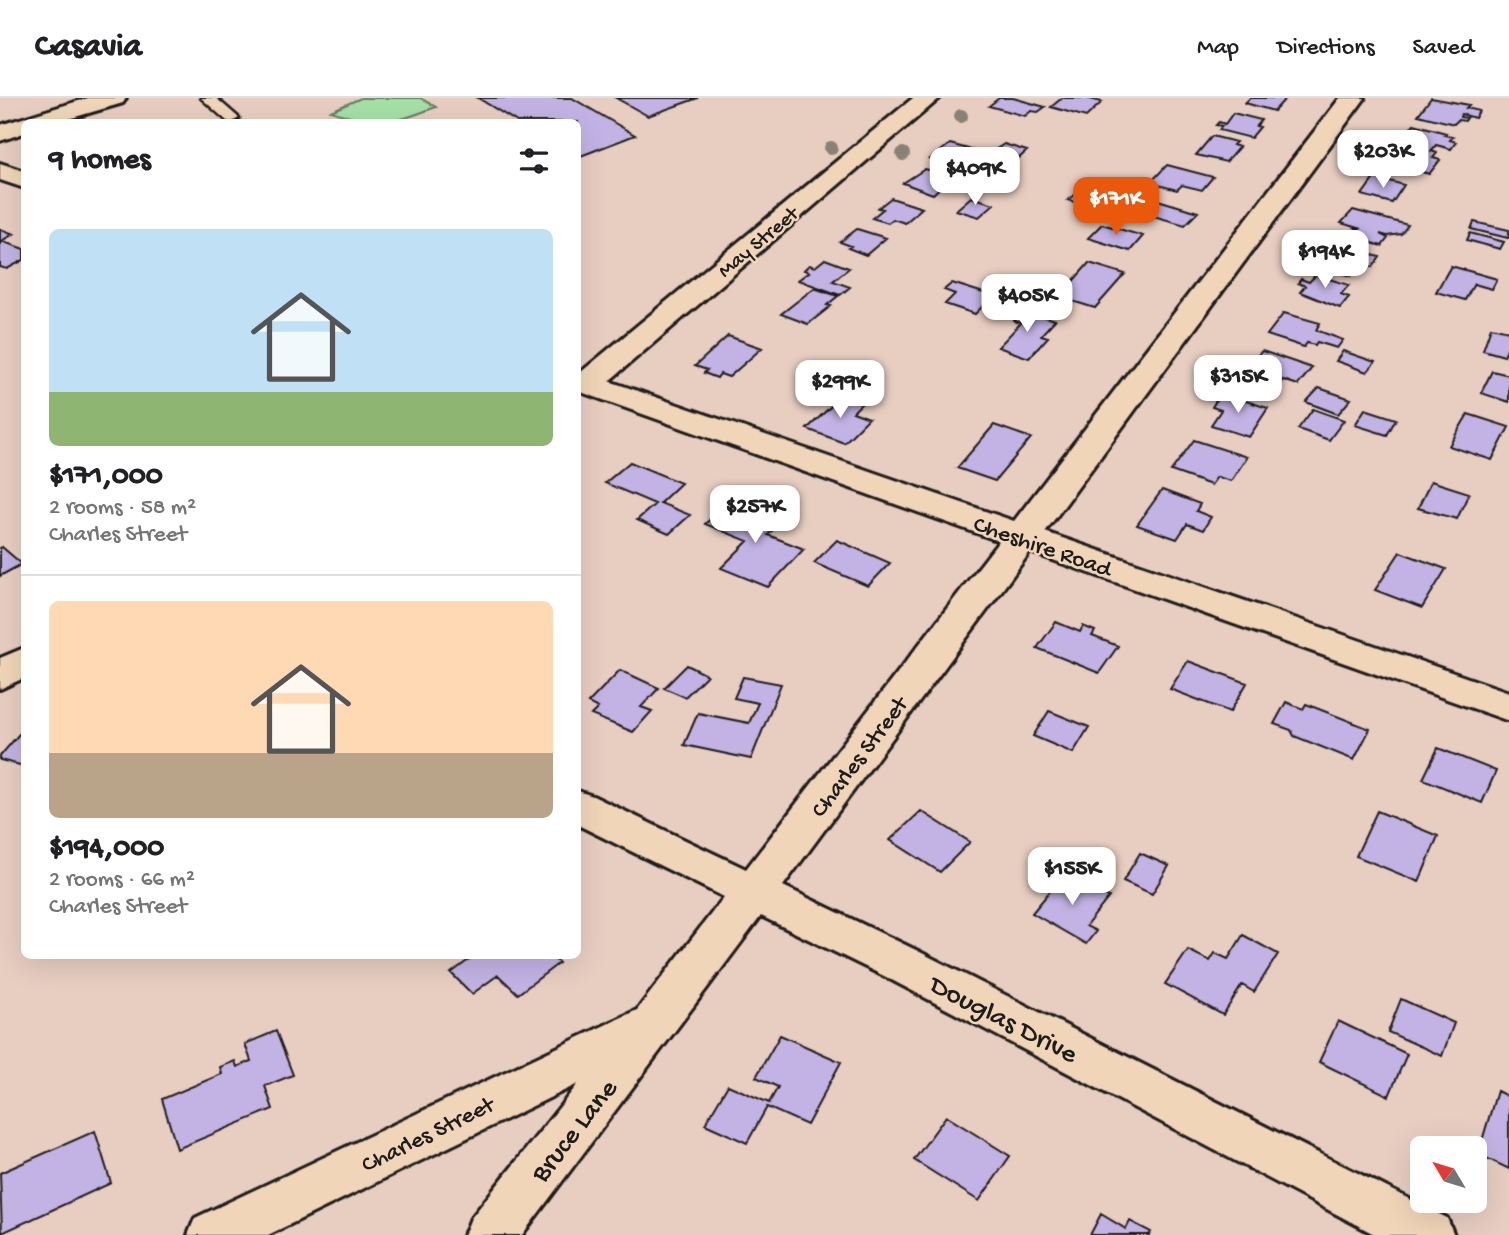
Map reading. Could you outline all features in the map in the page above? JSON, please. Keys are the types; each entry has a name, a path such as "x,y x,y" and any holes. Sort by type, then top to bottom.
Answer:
{"street":[{"path":"43,119 114,98"},
{"name":"May Street","path":"582,383 928,98"},
{"name":"Charles Street","path":"214,1235 654,1024 1353,98"},
{"path":"0,133 21,126"},
{"path":"0,171 21,179"},
{"name":"Cheshire Road","path":"582,383 1022,537 1508,702"},
{"path":"0,675 21,663"},
{"name":"Douglas Drive","path":"581,808 902,964 1428,1235"},
{"name":"Bruce Lane","path":"491,1235 654,1024"}],"lane":[{"path":"208,98 232,118"}],"green space":[{"path":"361,98 420,98 436,107 399,119 358,119 331,111"}],"building":[{"path":"478,98 572,98 635,135 581,156 581,119 512,119"},
{"path":"616,98 698,98 648,116"},
{"path":"999,98 1013,98 1045,107 1025,116 989,106"},
{"path":"1062,98 1086,98 1102,102 1086,117 1051,107"},
{"path":"1250,98 1286,98 1274,111 1245,103"},
{"path":"1431,98 1469,105 1466,108 1479,111 1475,118 1461,114 1460,117 1467,118 1465,121 1458,120 1454,124 1418,115"},
{"path":"1233,113 1261,120 1256,126 1260,127 1251,138 1219,130 1222,126 1216,125 1219,122 1225,124"},
{"path":"1414,124 1446,133 1444,135 1453,137 1450,140 1456,142 1451,149 1436,145 1431,151 1437,153 1433,158 1440,160 1429,174 1398,165 1414,148 1398,143"},
{"path":"1212,136 1236,142 1233,145 1239,147 1226,162 1196,155"},
{"path":"950,144 979,152 960,168 930,159"},
{"path":"1004,144 1027,151 1019,158 995,150"},
{"path":"1167,165 1213,177 1202,190 1182,185 1177,190 1150,183"},
{"path":"925,169 952,177 933,194 903,183"},
{"path":"1375,177 1404,185 1392,203 1362,195"},
{"path":"1076,194 1136,212 1129,218 1068,200"},
{"path":"1141,195 1198,212 1185,225 1139,212 1142,208 1131,205"},
{"path":"971,197 994,204 979,217 956,210"},
{"path":"891,198 922,208 905,223 893,219 888,223 872,218 883,209 878,208"},
{"path":"1353,210 1408,225 1401,234 1380,234 1388,238 1382,246 1350,237 1356,229 1361,229 1341,223"},
{"path":"1474,222 1509,230 1508,238 1471,229"},
{"path":"1102,224 1143,236 1130,251 1088,238"},
{"path":"0,229 14,234 1,241 21,248 21,262 7,269 0,267"},
{"path":"857,229 886,238 866,255 840,242"},
{"path":"1470,233 1504,242 1500,249 1467,240"},
{"path":"1331,244 1380,257 1373,267 1359,263 1351,276 1316,266"},
{"path":"825,259 849,268 833,281 850,287 840,295 798,280 809,272 804,270 809,265 815,267"},
{"path":"1089,263 1125,274 1095,308 1059,297"},
{"path":"1451,266 1497,279 1492,289 1474,284 1465,300 1436,292"},
{"path":"1316,275 1349,285 1341,294 1349,297 1340,308 1300,292 1305,286 1298,283 1301,279 1309,282"},
{"path":"952,283 993,296 975,314 945,304 955,294 944,290"},
{"path":"814,288 838,296 827,305 831,306 808,324 781,314"},
{"path":"1025,310 1055,320 1041,335 1048,337 1029,358 998,347 1021,323 1014,321"},
{"path":"1284,313 1320,323 1316,330 1343,340 1337,348 1317,342 1315,345 1307,343 1304,347 1267,335"},
{"path":"1491,327 1509,331 1509,344 1504,356 1483,350"},
{"path":"728,336 762,348 729,377 720,374 717,378 704,373 707,370 695,366"},
{"path":"1262,351 1312,368 1298,385 1283,380 1278,385 1241,372"},
{"path":"1343,351 1375,362 1367,372 1336,361"},
{"path":"1492,371 1509,375 1509,402 1481,393"},
{"path":"1319,388 1351,399 1338,414 1306,402"},
{"path":"1221,393 1268,408 1249,437 1211,425 1221,410 1212,407"},
{"path":"844,394 864,401 853,412 869,418 844,443 807,429"},
{"path":"1313,409 1344,420 1329,440 1298,429"},
{"path":"1365,409 1396,419 1387,435 1355,425"},
{"path":"1468,414 1509,427 1492,460 1449,446"},
{"path":"994,425 1031,438 995,481 957,468"},
{"path":"1194,440 1247,457 1231,481 1217,477 1211,485 1171,471"},
{"path":"630,462 681,483 660,503 690,515 669,534 637,520 655,504 605,483"},
{"path":"1431,481 1469,493 1457,519 1418,508"},
{"path":"1162,490 1200,504 1196,511 1211,517 1203,530 1187,524 1177,539 1137,525"},
{"path":"729,502 780,522 768,535 804,549 768,587 721,568 748,541 705,524"},
{"path":"837,540 890,563 868,586 814,563"},
{"path":"0,548 21,565 0,576"},
{"path":"1400,552 1446,569 1422,608 1375,590"},
{"path":"1056,622 1080,632 1083,626 1095,631 1092,636 1118,646 1099,673 1037,648"},
{"path":"1188,661 1247,683 1230,712 1170,689"},
{"path":"687,665 707,675 685,697 664,688"},
{"path":"620,670 659,688 641,707 652,711 633,732 591,715 598,708 588,703"},
{"path":"743,677 781,684 751,759 684,745 698,713 749,723 758,703 734,698"},
{"path":"1286,702 1303,709 1306,704 1370,729 1354,760 1294,736 1291,730 1274,724"},
{"path":"1049,711 1089,727 1073,753 1033,736"},
{"path":"21,735 21,765 0,760 0,756"},
{"path":"1438,748 1496,771 1482,803 1423,779"},
{"path":"921,811 970,842 940,872 890,840"},
{"path":"1377,811 1438,836 1419,882 1356,856"},
{"path":"1140,853 1169,866 1152,894 1123,881"},
{"path":"1065,873 1109,897 1086,926 1096,931 1086,944 1032,913"},
{"path":"1243,935 1278,954 1254,992 1242,985 1223,1015 1165,984 1188,950 1210,961 1215,953 1228,959"},
{"path":"470,959 554,959 559,963 518,994 498,975 472,994 451,973"},
{"path":"1401,999 1454,1023 1442,1056 1388,1032"},
{"path":"1338,1021 1407,1054 1389,1096 1319,1062"},
{"path":"276,1031 293,1075 265,1086 273,1109 177,1149 162,1099 222,1074 220,1067 235,1061 237,1067 251,1061 245,1044"},
{"path":"780,1035 841,1062 807,1125 767,1107 747,1143 705,1124 728,1085 769,1103 778,1087 756,1077"},
{"path":"1497,1091 1509,1097 1509,1169 1488,1159 1488,1136 1483,1136"},
{"path":"946,1116 1010,1156 979,1201 914,1160"},
{"path":"95,1131 111,1183 2,1233 0,1173"},
{"path":"1101,1214 1126,1229 1130,1221 1151,1232 1149,1235 1090,1235"}]}
